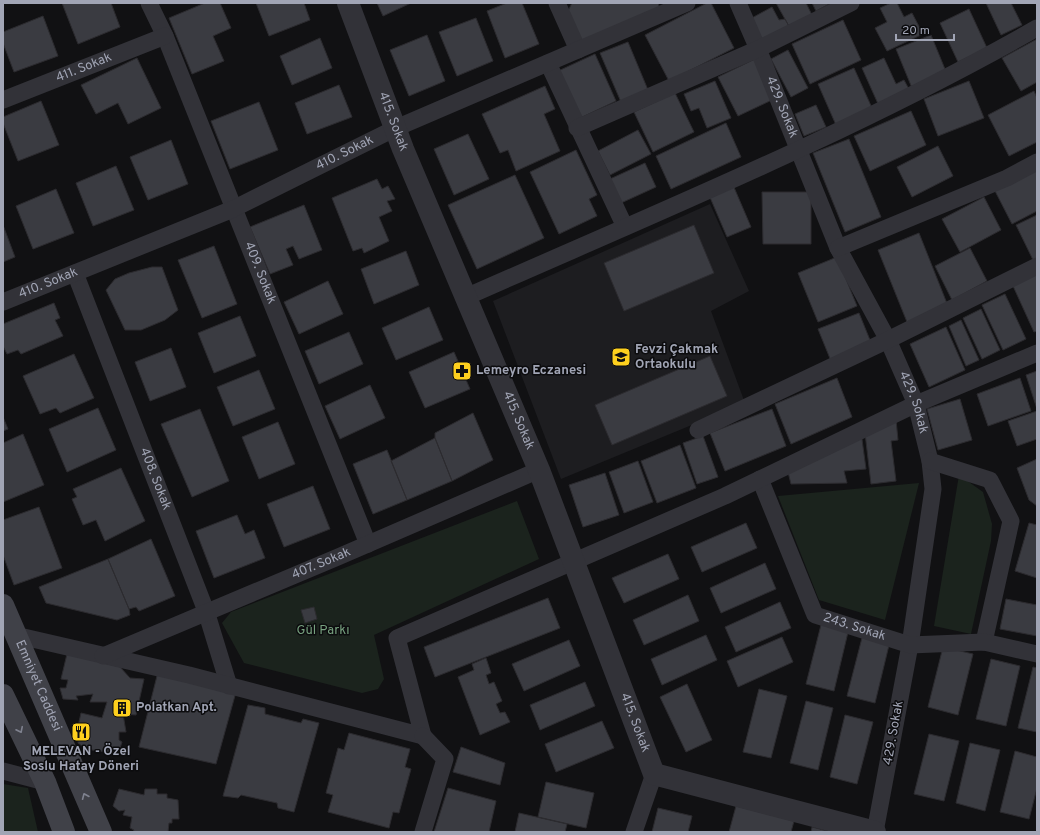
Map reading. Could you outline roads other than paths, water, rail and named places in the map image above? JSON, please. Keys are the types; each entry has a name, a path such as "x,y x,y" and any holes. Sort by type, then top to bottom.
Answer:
{"main road":[{"name":"Emniyet Caddesi","path":"3,605 101,832"},
{"path":"3,695 45,782 64,832"}],"street":[{"name":"409. Sokak","path":"149,3 165,36 368,544"},
{"name":"415. Sokak","path":"348,3 403,149 539,470 654,774"},
{"path":"557,3 578,50"},
{"name":"410. Sokak","path":"3,302 233,209 396,128 548,64 686,3"},
{"name":"429. Sokak","path":"738,3 838,248 888,340 916,404 930,461 933,489 910,645 875,832"},
{"path":"577,128 758,49 851,3"},
{"path":"466,297 799,150 969,66 1037,28"},
{"name":"411. Sokak","path":"3,100 165,36"},
{"path":"548,64 625,227"},
{"path":"838,248 1007,178 1037,162"},
{"path":"698,430 888,340 1037,266"},
{"name":"408. Sokak","path":"75,273 206,611 229,686"},
{"path":"422,832 445,759 423,736 397,638 725,496 916,404 1037,353"},
{"path":"930,461 990,480 1011,521 984,642"},
{"name":"407. Sokak","path":"103,656 539,470"},
{"name":"243. Sokak","path":"760,479 815,614 910,645 984,642 1037,654"},
{"path":"16,635 229,686 423,736"},
{"path":"3,771 45,782"},
{"path":"634,832 654,774 875,832"}],"place":[{"name":"Fevzi Çakmak Ortaokulu","path":"621,357"},
{"name":"Lemeyro Eczanesi","path":"462,371"},
{"name":"Polatkan Apt.","path":"122,708"},
{"name":"MELEVAN - Özel Soslu Hatay Döneri","path":"81,732"}],"park label":[{"name":"Gül Parkı","path":"323,631"}]}
